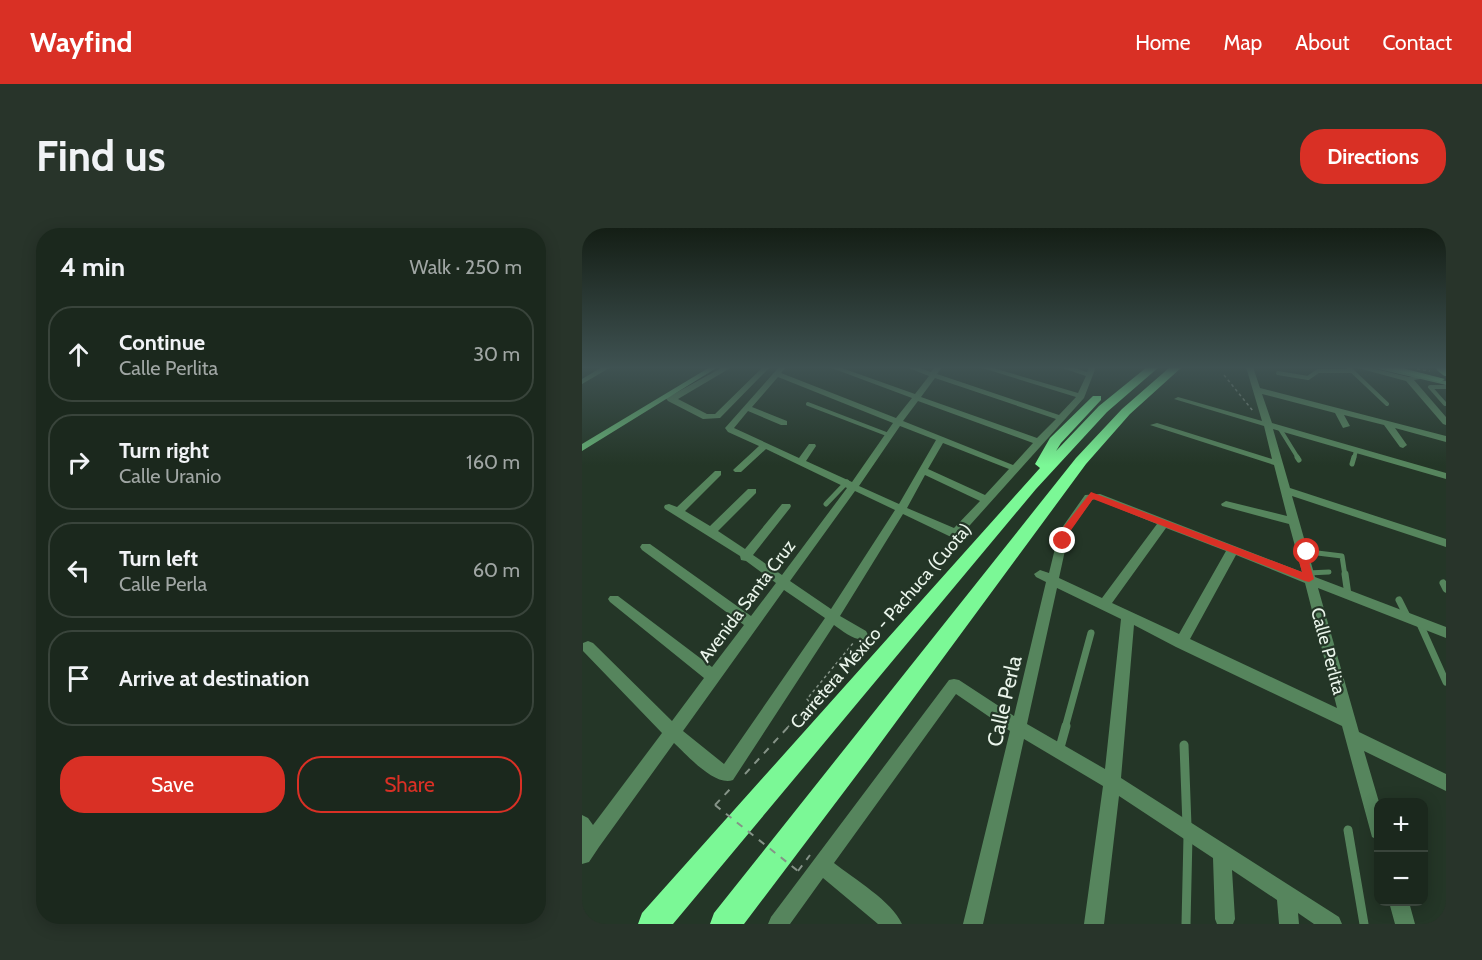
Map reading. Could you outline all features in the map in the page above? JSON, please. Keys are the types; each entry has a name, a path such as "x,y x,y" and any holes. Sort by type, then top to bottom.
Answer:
{"highway":[{"path":"1024,478 1070,423 1096,399"},
{"name":"Carretera México - Pachuca (Cuota)","path":"653,924 1024,478 1115,399"},
{"path":"725,924 875,732 1081,461 1139,399"},
{"path":"1136,402 1142,399"}],"street":[{"path":"582,442 653,399"},
{"path":"582,448 667,399"},
{"path":"673,399 710,418 717,416 734,399"},
{"path":"755,399 729,428 730,430 953,533 958,531 987,500 1024,478 1039,442 1078,399"},
{"path":"846,399 941,439 1024,478"},
{"name":"Avenida Santa Cruz","path":"588,848 784,581 850,484 914,399"},
{"path":"920,399 1039,442"},
{"path":"1012,399 1061,418"},
{"path":"1180,399 1446,476"},
{"name":"Calle Perlita","path":"1261,399 1272,426 1277,463 1374,817"},
{"path":"1294,399 1446,439"},
{"path":"1428,401 1446,422"},
{"path":"747,408 784,423"},
{"path":"1338,411 1346,426"},
{"path":"1387,424 1403,445"},
{"path":"1155,425 1277,463"},
{"path":"588,647 672,732 721,773 727,774 902,509 941,439"},
{"path":"738,470 764,446"},
{"path":"801,462 812,446"},
{"path":"924,471 987,500"},
{"path":"718,473 674,509 784,581 832,618 861,635"},
{"path":"710,532 752,490"},
{"path":"1285,490 1446,543"},
{"name":"Calle Perla","path":"973,924 1064,532 1091,495 1164,523"},
{"path":"1226,504 1293,521"},
{"path":"745,556 786,506"},
{"path":"1104,604 1164,523 1308,576 1348,595 1446,633"},
{"path":"646,547 751,623"},
{"path":"1181,643 1233,550"},
{"path":"1040,574 1349,728 1446,783"},
{"path":"614,598 713,676"},
{"path":"1094,924 1112,782 1128,617"},
{"path":"778,924 954,685 1019,728 1112,782 1328,923"},
{"path":"582,824 588,848"},
{"path":"1222,853 1225,919"},
{"path":"821,865 882,920"},
{"path":"1286,894 1289,924"},
{"path":"1400,906 1405,924"}],"lane":[{"path":"1383,399 1387,404"},
{"path":"1428,401 1445,404"},
{"path":"808,404 889,435"},
{"path":"1272,426 1299,460"},
{"path":"1352,464 1356,450"},
{"path":"826,504 850,484"},
{"path":"1301,551 1342,556 1348,595"},
{"path":"1308,576 1329,572"},
{"path":"1399,600 1414,621 1446,682"},
{"path":"1059,751 1091,633"},
{"path":"1184,745 1189,844 1186,924"},
{"path":"1348,830 1364,924"}],"path":[{"path":"1243,399 1259,419 1272,426"},
{"path":"798,871 715,805 810,703 807,699 861,635"}],"route":[{"path":"1063,541 1064,532 1091,495 1309,579 1301,551 1307,552"}]}
